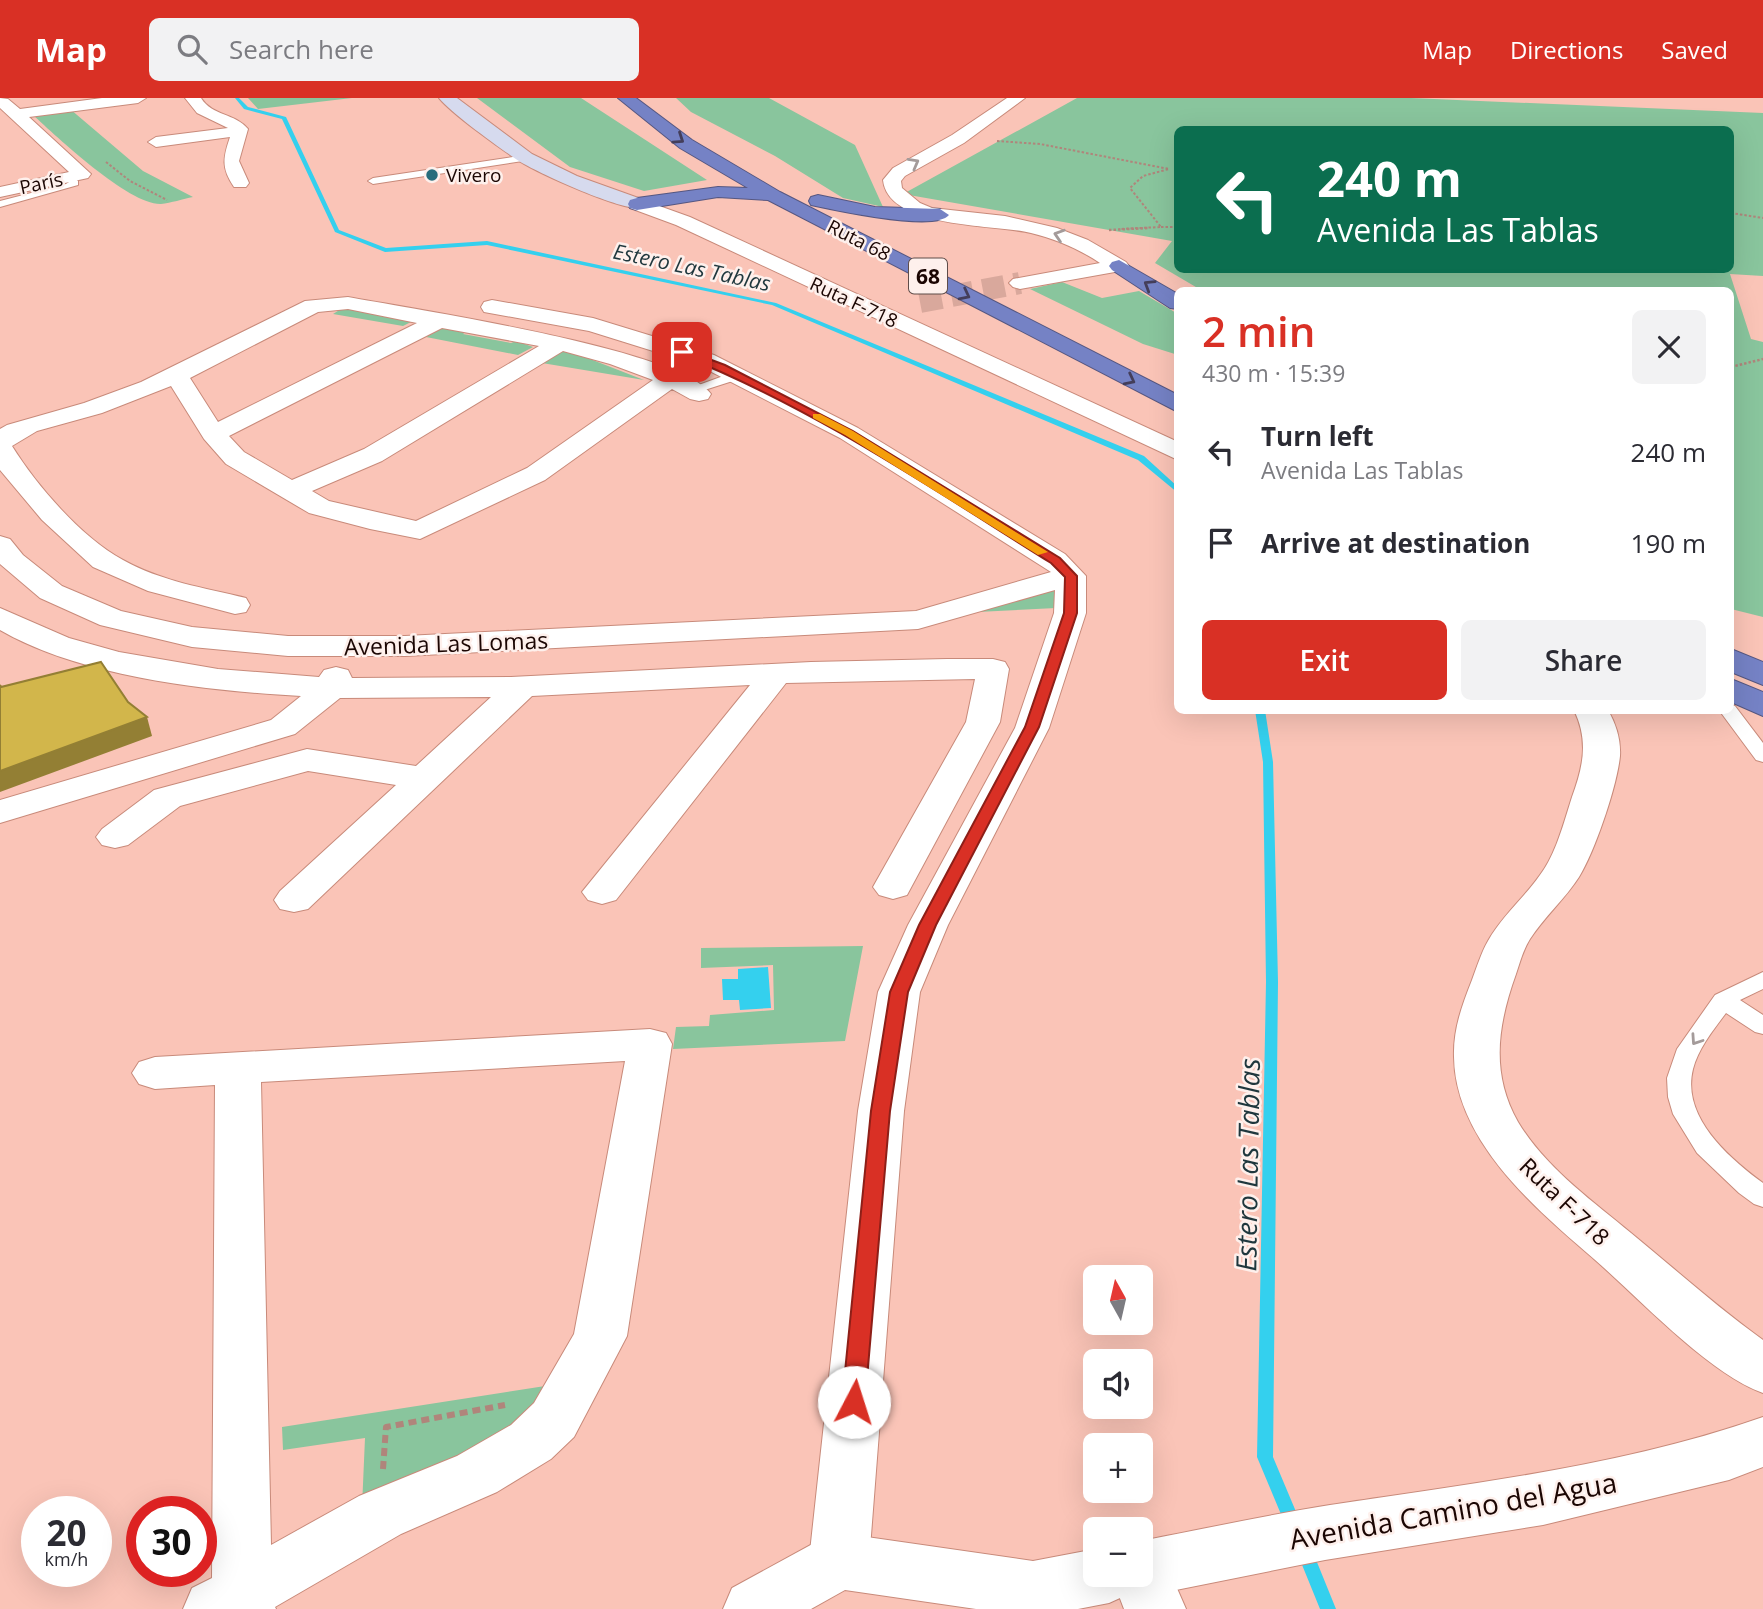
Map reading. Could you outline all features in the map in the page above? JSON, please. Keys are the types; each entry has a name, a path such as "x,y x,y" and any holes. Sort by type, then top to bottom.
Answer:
{"highway":[{"name":"Ruta 68","path":"626,98 686,144 774,196 1174,403"},
{"name":"Ruta 68","path":"651,98 707,139 818,201 1174,382"},
{"path":"718,192 731,184 736,173"},
{"path":"637,204 718,192 774,196"},
{"path":"818,201 875,213 940,215"},
{"path":"1119,266 1174,300"},
{"path":"1734,660 1763,675"},
{"path":"1734,691 1763,706"}],"main road":[{"name":"Ruta F-718","path":"453,104 526,158 571,180 637,204"}],"street":[{"path":"8,107 88,98"},
{"path":"8,107 67,107 138,98"},
{"path":"1017,98 958,139 899,172 892,180 892,188 901,198 940,215 1002,221 1056,233 1086,245 1119,266"},
{"path":"8,107 75,176"},
{"path":"195,108 235,124 240,131"},
{"path":"156,142 240,131"},
{"path":"240,131 223,160 240,183"},
{"name":"París","path":"0,192 75,176"},
{"name":"Ruta F-718","path":"637,204 683,221 1174,450"},
{"path":"1020,283 1119,266"},
{"path":"235,604 180,592 112,567 37,499 0,446 4,436 33,424 112,402 176,375 313,306 328,303 348,303 560,343 681,385"},
{"path":"876,313 909,305"},
{"path":"492,307 593,325 706,360 737,375 849,433 1055,560 1071,595 1032,727 928,925 899,992 881,1111 839,1561"},
{"path":"213,434 439,321"},
{"path":"290,491 373,455 560,343"},
{"path":"176,375 213,434 235,458 319,507 370,522 420,530 536,474 681,385"},
{"name":"Avenida Las Lomas","path":"0,545 21,568 51,592 90,610 137,626 237,643 405,646 918,620 1071,595"},
{"path":"0,617 26,633 110,661 201,677 331,689 523,686 902,668 993,669 983,722 893,887"},
{"path":"392,688 405,646"},
{"path":"0,812 283,727 331,689 350,647"},
{"path":"61,674 110,661"},
{"path":"602,892 776,674"},
{"path":"294,900 523,686"},
{"name":"Ruta F-718","path":"1592,714 1601,738 1602,757 1597,776 1562,873 1510,939 1485,1001 1477,1025 1475,1051 1478,1079 1489,1110 1507,1143 1532,1176 1710,1332 1763,1370"},
{"path":"115,837 167,798 307,760 422,778"},
{"path":"155,1073 650,1044 600,1336 554,1420 531,1441 477,1474 380,1515 234,1603"},
{"path":"234,1603 238,1068"},
{"name":"Avenida Camino del Agua","path":"1153,1569 1325,1533 1542,1499 1729,1455 1763,1441"},
{"path":"754,1609 839,1561 1034,1589 1083,1580"},
{"path":"1147,1587 1155,1609"}],"lane":[{"path":"373,181 526,158"},
{"path":"0,205 75,183 75,176"},
{"path":"681,385 706,360"},
{"path":"681,385 737,375"},
{"path":"1734,659 1763,670"},
{"path":"1731,714 1763,755"},
{"path":"1763,979 1723,1000 1683,1060 1679,1077 1680,1096 1701,1139 1720,1161 1763,1197"},
{"path":"1723,1000 1763,1026"}],"path":[{"path":"958,139 1040,144 1174,170"},
{"path":"1161,227 1130,188 1143,176 1169,169"},
{"path":"1734,213 1763,218"},
{"path":"1099,231 1174,227"},
{"path":"1734,366 1763,359"},
{"path":"380,1515 386,1427 509,1404"}],"green space":[{"path":"248,98 352,98 258,109"},
{"path":"477,98 581,98 707,180 644,191 570,167"},
{"path":"676,98 769,98 855,145 883,207 843,198 775,156 691,112"},
{"path":"1077,98 1411,98 1763,113 1763,276 1730,274 1751,339 1763,342 1763,617 1734,610 1734,287 1196,287 1155,263 1172,241 903,194"},
{"path":"70,109 143,171 193,197 161,204 131,194 94,168 33,115"},
{"path":"1062,282 1102,298 1139,291 1174,312 1174,354 1143,344 1030,289"},
{"path":"351,308 411,322 403,326 333,314 341,309"},
{"path":"441,329 467,331 463,334 511,343 516,341 533,347 518,355 426,337"},
{"path":"562,352 572,352 644,380 542,363"},
{"path":"1056,590 1056,608 977,612"},
{"path":"863,946 845,1041 673,1049 676,1027 709,1026 710,1015 774,1010 773,965 701,968 701,948"},
{"path":"558,1384 527,1429 362,1507 365,1438 283,1450 282,1427"}],"water":[{"path":"768,967 771,1008 740,1010 739,1000 723,1000 722,979 738,979 738,969"}],"building":[{"path":"101,662 128,702 147,717 0,771 0,685 1,687"}],"waterway":[{"name":"Estero Las Tablas","path":"237,98 246,108 284,118 337,231 385,250 487,243 774,304 1141,458 1174,487"},
{"name":"Estero Las Tablas","path":"1261,714 1268,762 1272,982 1265,1457 1294,1526"},
{"name":"Estero Las Tablas","path":"1304,1550 1328,1609"}],"tunnel":[{"path":"920,302 1020,283"}],"slow traffic":[{"path":"817,416 1042,552"}],"place":[{"name":"Vivero","path":"432,175"}],"route":[{"path":"682,352 721,367 849,433 1055,560 1071,576 1070,613 1032,727 928,925 899,992 881,1111 854,1402"}]}
